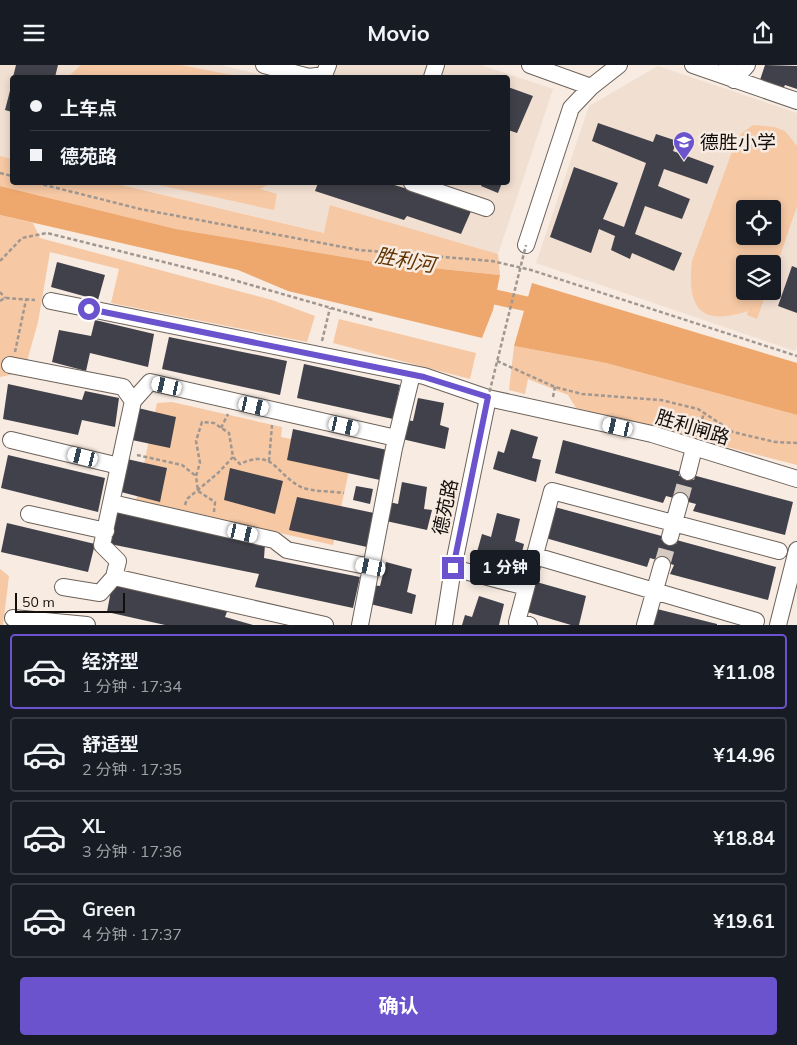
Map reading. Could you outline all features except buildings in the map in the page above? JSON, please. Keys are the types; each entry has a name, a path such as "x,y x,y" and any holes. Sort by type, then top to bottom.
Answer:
{"street":[{"path":"264,65 302,75"},
{"path":"530,65 591,87"},
{"path":"526,245 571,109 591,87 619,65"},
{"path":"693,65 797,101"},
{"path":"727,65 734,80"},
{"path":"734,80 747,65"},
{"path":"418,185 486,208"},
{"name":"胜利闸路","path":"51,301 412,374 488,397 652,435 797,479"},
{"path":"10,365 122,387 132,401"},
{"path":"360,625 396,438 412,374"},
{"path":"63,587 100,593 114,577 118,561 102,545 132,401 150,382 396,438"},
{"name":"德苑路","path":"444,625 453,568 488,397"},
{"path":"11,440 121,458"},
{"path":"688,473 694,448"},
{"path":"529,625 517,622 552,491 672,530 779,551"},
{"path":"672,530 680,501"},
{"path":"112,503 274,540 287,549 371,567"},
{"path":"29,514 106,531"},
{"path":"778,625 797,550"},
{"path":"535,556 756,621"},
{"path":"644,625 662,565"},
{"path":"453,568 526,587"},
{"path":"114,577 323,625"},
{"path":"14,618 87,625"}],"path":[{"path":"45,185 140,209 359,250 492,261 531,270 797,356"},
{"path":"0,261 22,238 48,233 216,275 373,319"},
{"path":"488,397 526,245"},
{"path":"0,292 5,298"},
{"path":"0,301 5,298 51,301"},
{"path":"10,365 15,352 26,299"},
{"path":"319,355 330,308"},
{"path":"497,361 555,387 582,394 661,400 698,409 733,432 775,442 797,443"},
{"path":"269,461 272,444 273,410"},
{"path":"694,448 704,412"},
{"path":"212,526 215,502 198,491 196,476 200,463 196,441 202,422 214,423 229,433 233,457 240,464 253,457 269,461 301,487 344,493"},
{"path":"198,491 233,457"},
{"path":"121,458 182,465 196,476"}],"shaded area":[{"path":"0,65 221,65 263,75 10,75 10,158 0,156"},
{"path":"81,65 181,65 232,75 70,75"},
{"path":"336,65 481,65 553,89 498,254 331,205 325,233 121,185 510,185 510,75 333,75"},
{"name":"德胜小学","path":"658,66 797,113 797,345 795,351 536,263 589,106"},
{"path":"753,125 774,127 785,131 797,146 797,206 780,255 736,255 736,300 764,300 757,319 747,315 748,311 718,316 707,314 700,309 695,301 692,290 692,261 736,141 742,133"},
{"path":"0,156 10,158 10,185 121,185 324,233 330,205 498,254 500,275 374,262 176,229 0,186"},
{"path":"159,185 267,185 260,189 277,194 274,210"},
{"path":"0,186 176,229 374,262 500,275 493,310 482,338 288,291 238,270 0,215"},
{"path":"0,215 33,223 40,238 272,300 315,316 307,342 111,303 119,269 50,252 38,322 24,372 0,377"},
{"path":"532,283 797,363 797,415 606,363 514,346"},
{"path":"339,319 476,353 470,379 333,343"},
{"path":"514,346 606,363 797,415 797,465 576,408 568,395 528,379 525,394 509,390"},
{"path":"172,402 282,427 281,437 353,452 333,545 136,501 157,403"},
{"path":"0,569 9,576 3,625 0,625"}],"waterway":[{"name":"胜利河","path":"476,293 546,308"}],"tunnel":[{"path":"680,501 688,472"},
{"path":"662,565 670,537"}],"place":[{"name":"德胜小学","path":"684,161"}],"route":[{"path":"89,309 424,377 488,397 453,568"}]}
